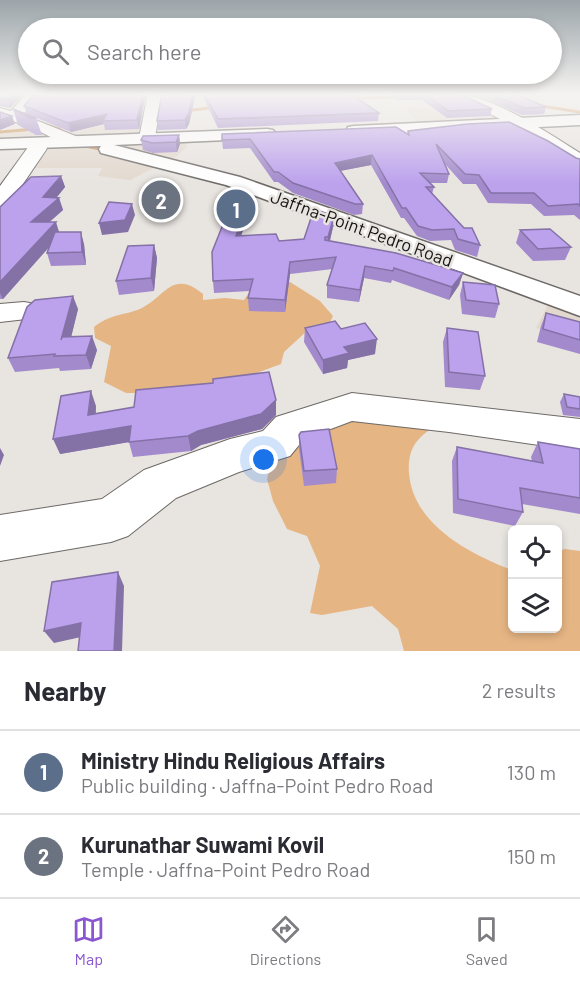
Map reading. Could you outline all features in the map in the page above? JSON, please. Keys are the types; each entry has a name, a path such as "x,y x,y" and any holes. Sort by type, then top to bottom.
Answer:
{"main road":[{"path":"338,131 531,123"},
{"path":"0,144 279,133"},
{"name":"Jaffna-Point Pedro Road","path":"72,141 233,181 580,307"}],"street":[{"path":"34,123 72,141"},
{"path":"147,138 150,123"},
{"path":"522,124 580,161"},
{"path":"0,201 40,143"},
{"path":"0,538 111,520 160,484 230,457 276,444 290,428 310,419 352,407 449,417 580,435"}],"shaded area":[{"path":"81,123 150,123 147,138 186,142 187,147 177,156 130,180 98,176 102,168 23,168 40,143 0,144 0,132","holes":["135,139 114,151 75,142"]},
{"path":"420,123 452,123 456,126 424,128"},
{"path":"269,281 290,282 320,301 333,316 328,326 308,330 284,352 281,364 224,385 157,393 126,393 104,382 111,346 95,338 94,327 100,322 142,308 177,284 193,287 203,294 203,300 225,298 244,300 254,285"},
{"path":"552,297 580,307 580,341 536,328"},
{"path":"449,417 422,436 410,455 409,473 413,491 421,508 446,535 462,546 508,568 508,633 562,633 562,550 580,551 580,651 404,651 398,629 372,606 322,615 310,613 320,566 307,536 287,529 273,501 267,479 276,444 311,419"}],"building":[{"path":"512,123 580,159 580,206 578,204 548,206 534,193 491,193 479,175 465,174 436,144 449,174 420,173 434,187 426,187 464,228 472,228 480,245 458,239 454,229 432,230 418,226 406,208 402,208 372,155 335,163 363,204 355,204 293,183 278,172 274,172 250,139 222,140 222,134 396,127 409,135 408,131 467,124"},
{"path":"179,135 176,142 152,143 141,140 143,136"},
{"path":"61,176 43,197 59,198 31,222 56,222 0,282 0,207 31,177"},
{"path":"234,197 248,202 236,236 276,234 279,241 304,239 314,209 334,216 325,240 396,253 463,273 452,287 394,268 393,271 365,266 360,290 327,285 336,257 290,262 285,300 248,298 253,279 213,281 212,252"},
{"path":"109,202 132,204 125,220 99,223"},
{"path":"550,229 571,247 538,249 520,230"},
{"path":"55,232 81,232 82,252 47,253"},
{"path":"154,245 151,278 116,281 128,246"},
{"path":"463,282 495,285 499,304 466,300"},
{"path":"73,296 61,340 62,337 92,336 86,355 54,356 55,354 8,358 27,307 35,300"},
{"path":"546,313 580,322 580,340 543,329"},
{"path":"335,321 341,329 365,323 377,339 344,347 349,353 323,360 305,328"},
{"path":"447,328 478,332 485,376 449,372"},
{"path":"269,372 276,400 261,414 198,431 188,436 129,442 131,426 53,439 61,396 91,391 88,415 134,407 136,390 213,383 213,379"},
{"path":"564,394 580,397 580,409 567,407"},
{"path":"329,429 337,469 304,471 299,435 301,432"},
{"path":"538,442 580,449 580,498 520,488 523,512 458,499 457,447 543,463"},
{"path":"118,572 114,651 78,651 81,623 44,631 52,582"}],"waterway":[{"path":"42,123 66,134"},
{"path":"0,132 34,129"},
{"path":"83,145 107,150"}],"place":[{"name":"Kurunathar Suwami Kovil","path":"161,200"},
{"name":"Ministry Hindu Religious Affairs","path":"236,209"}]}
